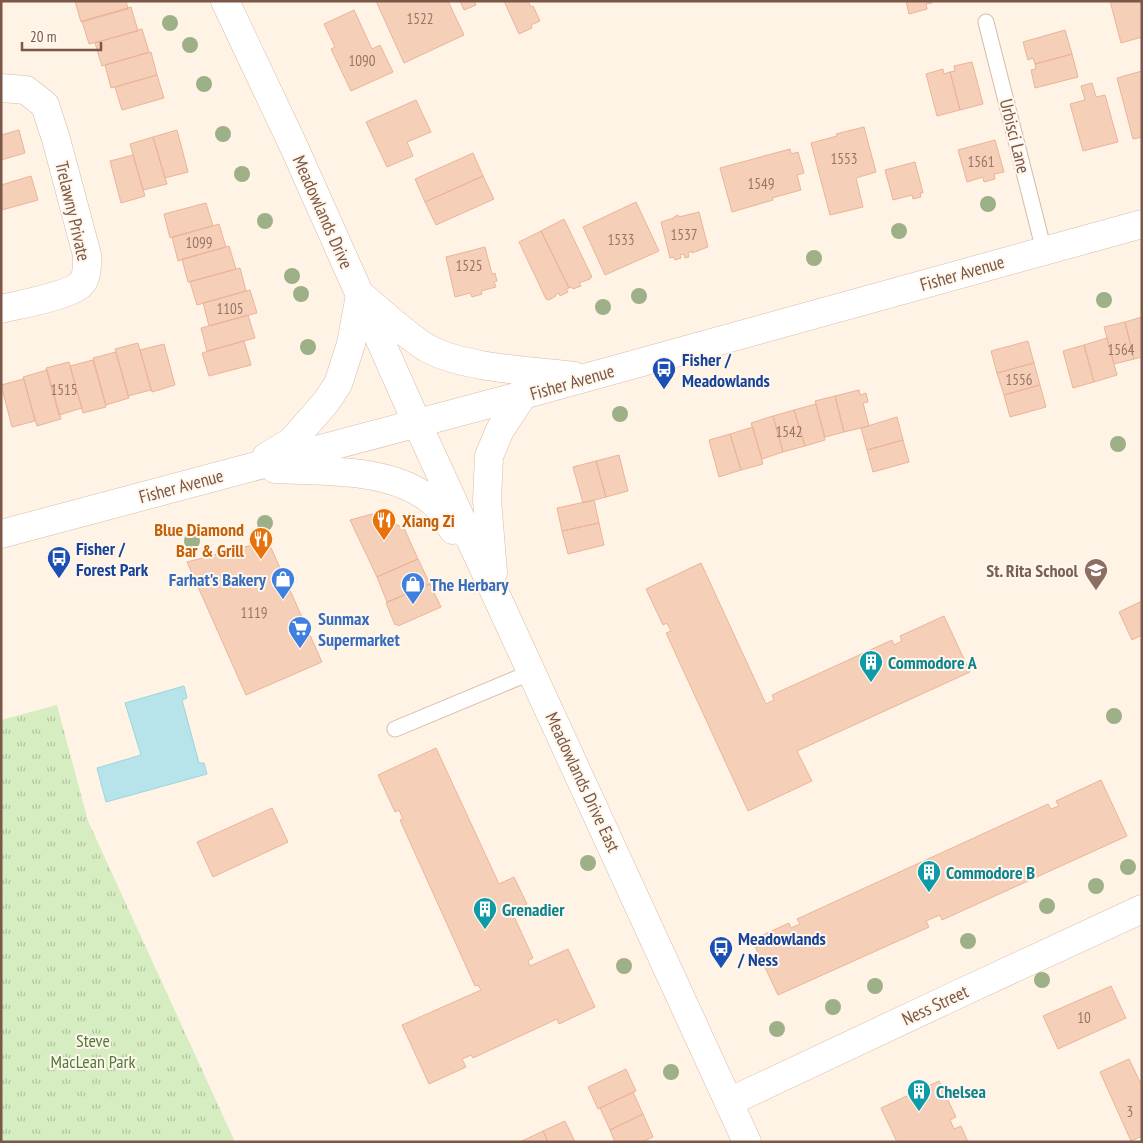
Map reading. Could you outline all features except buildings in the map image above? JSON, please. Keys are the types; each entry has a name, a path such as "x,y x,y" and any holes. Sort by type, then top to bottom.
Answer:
{"main road":[{"name":"Meadowlands Drive","path":"225,1 294,147 417,423"},
{"name":"Trelawny Private","path":"1,88 26,90 45,105 87,255 87,271 81,284 64,293 1,309"},
{"name":"Fisher Avenue","path":"1,534 522,395 1142,224"},
{"path":"247,468 292,440 326,402 338,384 351,344 360,295 427,348 451,358 502,367 587,377"},
{"path":"495,591 487,500 489,456 500,430 522,395"},
{"name":"Meadowlands Drive East","path":"417,423 747,1142"},
{"path":"247,468 360,473 400,483 420,492 435,503 495,591"},
{"name":"Ness Street","path":"729,1102 1139,917"}],"lane":[{"name":"Urbisci Lane","path":"986,22 1044,250"},
{"path":"395,729 532,672"}],"green space":[{"name":"Steve MacLean Park","path":"57,705 88,821 235,1142 1,1142 1,720"}],"water":[{"path":"184,686 187,698 182,700 199,763 204,763 207,774 106,802 97,768 141,755 125,703"}],"place":[{"name":"Fisher / Meadowlands","path":"664,390"},
{"name":"Xiang Zi","path":"384,541"},
{"name":"Blue Diamond Bar & Grill","path":"261,560"},
{"name":"Fisher / Forest Park","path":"59,579"},
{"name":"St. Rita School","path":"1096,591"},
{"name":"Farhat's Bakery","path":"283,600"},
{"name":"The Herbary","path":"413,605"},
{"name":"Sunmax Supermarket","path":"300,649"},
{"name":"Commodore A","path":"871,683"},
{"name":"Commodore B","path":"929,893"},
{"name":"Grenadier","path":"485,930"},
{"name":"Meadowlands / Ness","path":"721,969"},
{"name":"Chelsea","path":"919,1112"}]}
